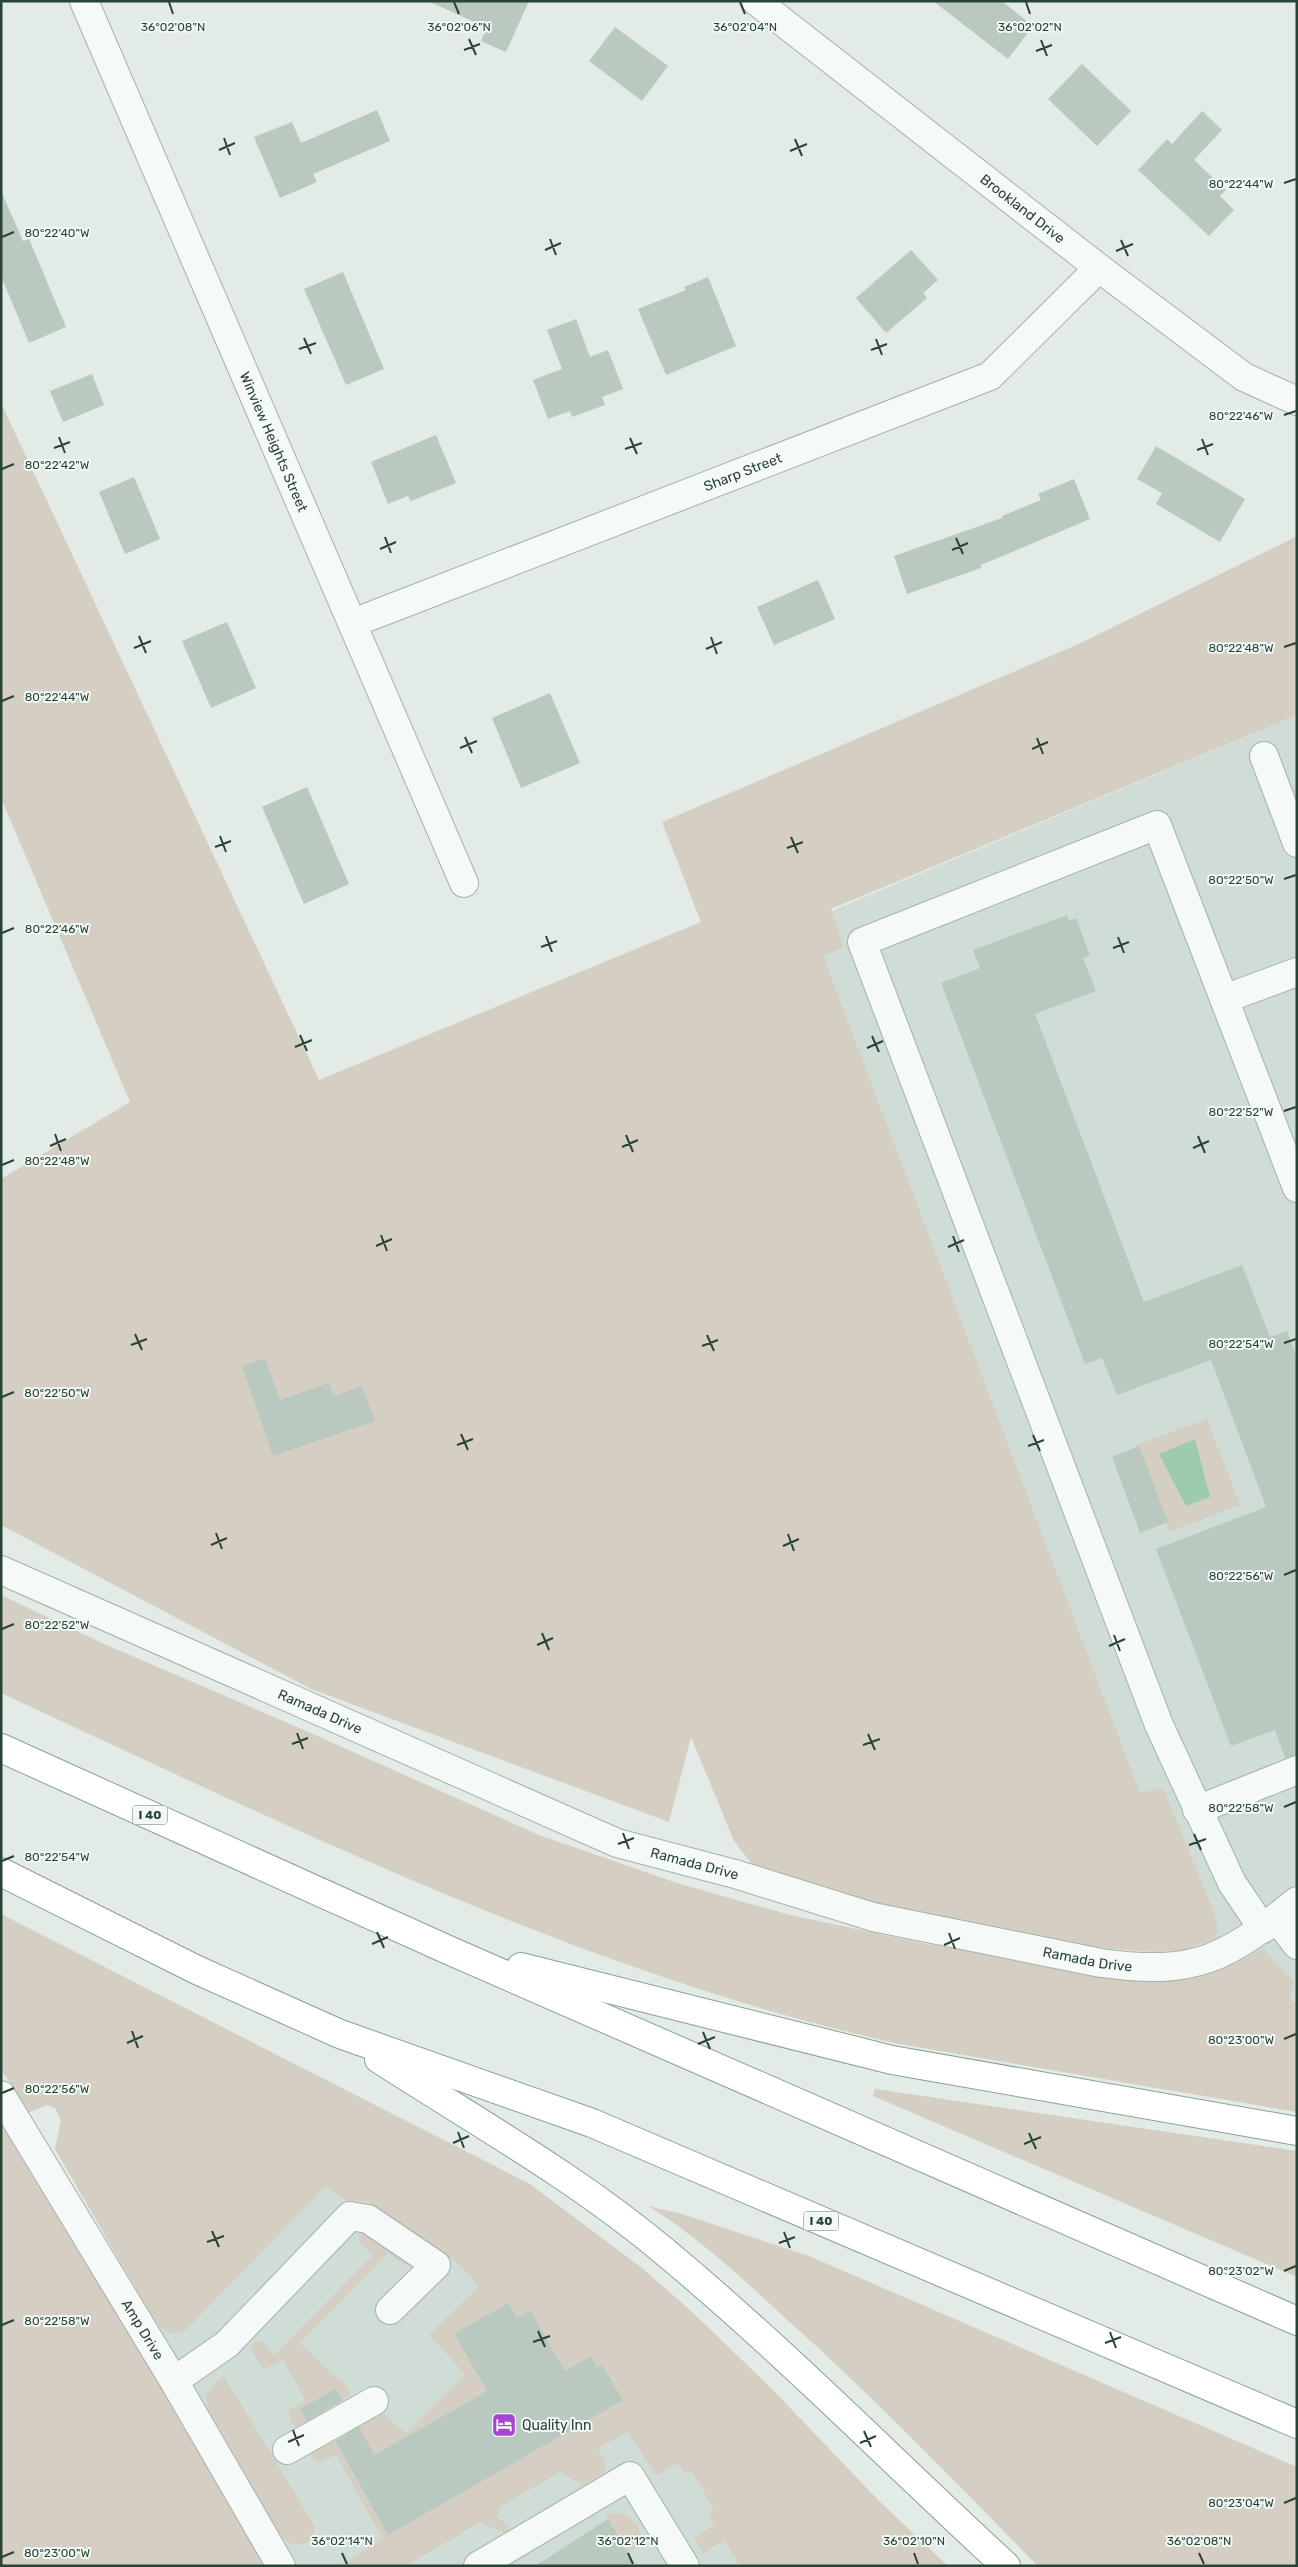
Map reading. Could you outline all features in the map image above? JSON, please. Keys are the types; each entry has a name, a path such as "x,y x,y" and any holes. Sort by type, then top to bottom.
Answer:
{"highway":[{"name":"I 40","path":"1,1748 446,1949 1297,2321"},
{"name":"I 40","path":"1,1872 197,1970 340,2034 592,2123 1297,2424"},
{"path":"446,1949 892,2060 1297,2131"},
{"path":"340,2034 585,2191 665,2251 838,2407 1006,2566"}],"street":[{"name":"Winview Heights Street","path":"84,1 464,882"},
{"name":"Brookland Drive","path":"756,1 1099,268 1244,377 1297,401"},
{"name":"Sharp Street","path":"353,623 990,376 1099,268"},
{"path":"1264,756 1297,843"},
{"path":"1297,1188 1157,826 862,942 1159,1725 1232,1883 1269,1924 1297,1945"},
{"path":"1224,999 1297,972"},
{"name":"Ramada Drive","path":"1,1570 617,1843 735,1874 873,1917 1135,1968 1171,1968 1195,1963 1227,1952 1269,1924 1297,1902"},
{"path":"1197,1810 1297,1770"},
{"name":"Amp Drive","path":"1,2095 174,2380 281,2566"},
{"path":"174,2380 227,2344 350,2216 368,2219 436,2266 390,2310"},
{"path":"287,2450 374,2401"},
{"path":"478,2566 630,2476 685,2566"}],"shaded area":[{"path":"1,403 319,1080 701,922 662,822 1081,643 1297,536 1297,715 831,909 843,947 823,956 1140,1793 1160,1788 1164,1791 1213,1909 1218,1926 1215,1939 1184,1950 1153,1952 1098,1948 953,1924 758,1872 734,1841 691,1737 669,1822 311,1689 1,1525 1,1179 130,1102 1,798"},
{"path":"1297,715 1297,2008 1275,2004 1196,1940 796,926"},
{"path":"1207,1419 1240,1505 1169,1532 1136,1445"},
{"path":"1195,1439 1210,1497 1186,1506 1159,1454"},
{"path":"1,1595 102,1643 304,1730 539,1835 677,1883 790,1915 927,1944 1147,1981 1203,1976 1239,1962 1262,1948 1294,1982 1290,2001 1297,2003 1297,2112 899,2044 782,2014 666,1978 553,1937 441,1893 220,1795 1,1693"},
{"path":"1,1914 530,2184 642,2268 690,2310 774,2391 878,2500 948,2566 740,2566 724,2540 703,2553 695,2538 714,2525 709,2514 714,2510 692,2471 685,2474 678,2463 658,2475 653,2472 628,2431 598,2449 605,2461 606,2472 583,2485 560,2472 500,2507 497,2517 507,2524 508,2529 504,2533 480,2522 406,2566 338,2566 383,2539 336,2455 320,2463 312,2459 311,2454 319,2442 333,2439 388,2535 622,2400 602,2365 565,2371 530,2310 517,2318 508,2303 454,2334 497,2409 472,2399 370,2457 358,2455 345,2432 381,2412 406,2433 465,2374 429,2335 479,2286 461,2266 367,2201 346,2201 326,2186 187,2329 181,2333 171,2334 155,2322 55,2149 61,2120 55,2108 47,2105 28,2113 1,2069"},
{"path":"875,2089 1297,2151 1297,2277 873,2096"},
{"path":"1,2115 16,2141 265,2566 1,2566"},
{"path":"316,2139 630,2358 854,2566 252,2566 132,2357"},
{"path":"648,2206 682,2214 809,2256 1297,2467 1297,2566 1038,2566 849,2376 718,2258"},
{"path":"369,2231 411,2262 404,2265 388,2253 300,2343 348,2388 349,2395 297,2427 290,2421 289,2410 305,2400 283,2360 264,2369 251,2350 255,2341 261,2341 274,2355 373,2255 360,2242 359,2236"},
{"path":"224,2376 315,2527 313,2539 309,2542 292,2544 281,2537 209,2411 205,2396 216,2381"},
{"path":"611,2513 618,2513 629,2517 646,2542 629,2553 606,2516"}],"building":[{"path":"428,1 529,1 506,52 481,41 487,28"},
{"path":"933,1 1002,1 1033,26 1008,59"},
{"path":"615,27 668,66 642,101 589,61"},
{"path":"1082,64 1131,111 1097,146 1048,99"},
{"path":"377,110 390,141 313,174 317,182 280,198 254,137 292,122 301,143"},
{"path":"1202,111 1222,130 1194,160 1226,190 1220,196 1234,210 1209,236 1138,170 1167,139 1172,144"},
{"path":"1,191 23,241 29,239 66,327 29,343 1,276"},
{"path":"911,250 938,280 923,293 927,298 886,333 856,298"},
{"path":"343,272 384,369 346,385 304,289"},
{"path":"708,277 736,346 666,375 638,309 686,290 684,287"},
{"path":"576,319 590,357 608,350 623,389 602,397 605,405 572,417 570,411 548,419 533,380 562,369 547,330"},
{"path":"92,374 104,405 63,422 50,391"},
{"path":"436,435 456,483 411,501 408,496 388,504 371,462"},
{"path":"1156,446 1245,499 1220,542 1156,504 1162,493 1137,479"},
{"path":"134,477 160,539 125,554 99,492"},
{"path":"1074,479 1090,519 981,565 981,568 907,594 894,556 1002,518 1002,516 1041,500 1038,494"},
{"path":"818,580 835,619 774,645 757,607"},
{"path":"227,622 256,688 211,708 182,641"},
{"path":"550,693 580,763 521,788 492,718"},
{"path":"307,787 349,884 304,904 262,807"},
{"path":"1067,915 1069,921 1076,918 1090,955 1083,958 1096,991 1035,1014 1144,1302 1242,1265 1270,1337 1287,1331 1297,1358 1297,1755 1285,1758 1275,1730 1231,1746 1156,1549 1266,1507 1211,1360 1117,1395 1102,1358 1085,1364 941,983 980,968 973,950"},
{"path":"265,1358 280,1400 329,1383 334,1396 362,1386 375,1421 273,1456 242,1366"},
{"path":"1139,1446 1168,1522 1140,1533 1112,1457"},
{"name":"Quality Inn","path":"508,2303 517,2318 530,2310 565,2371 591,2356 597,2367 602,2365 623,2400 388,2535 335,2441 359,2427 374,2455 487,2391 454,2334"},
{"path":"336,2389 343,2400 307,2421 300,2409"},
{"path":"608,2519 636,2566 535,2566"}],"place":[{"name":"Quality Inn","path":"504,2425"}]}
